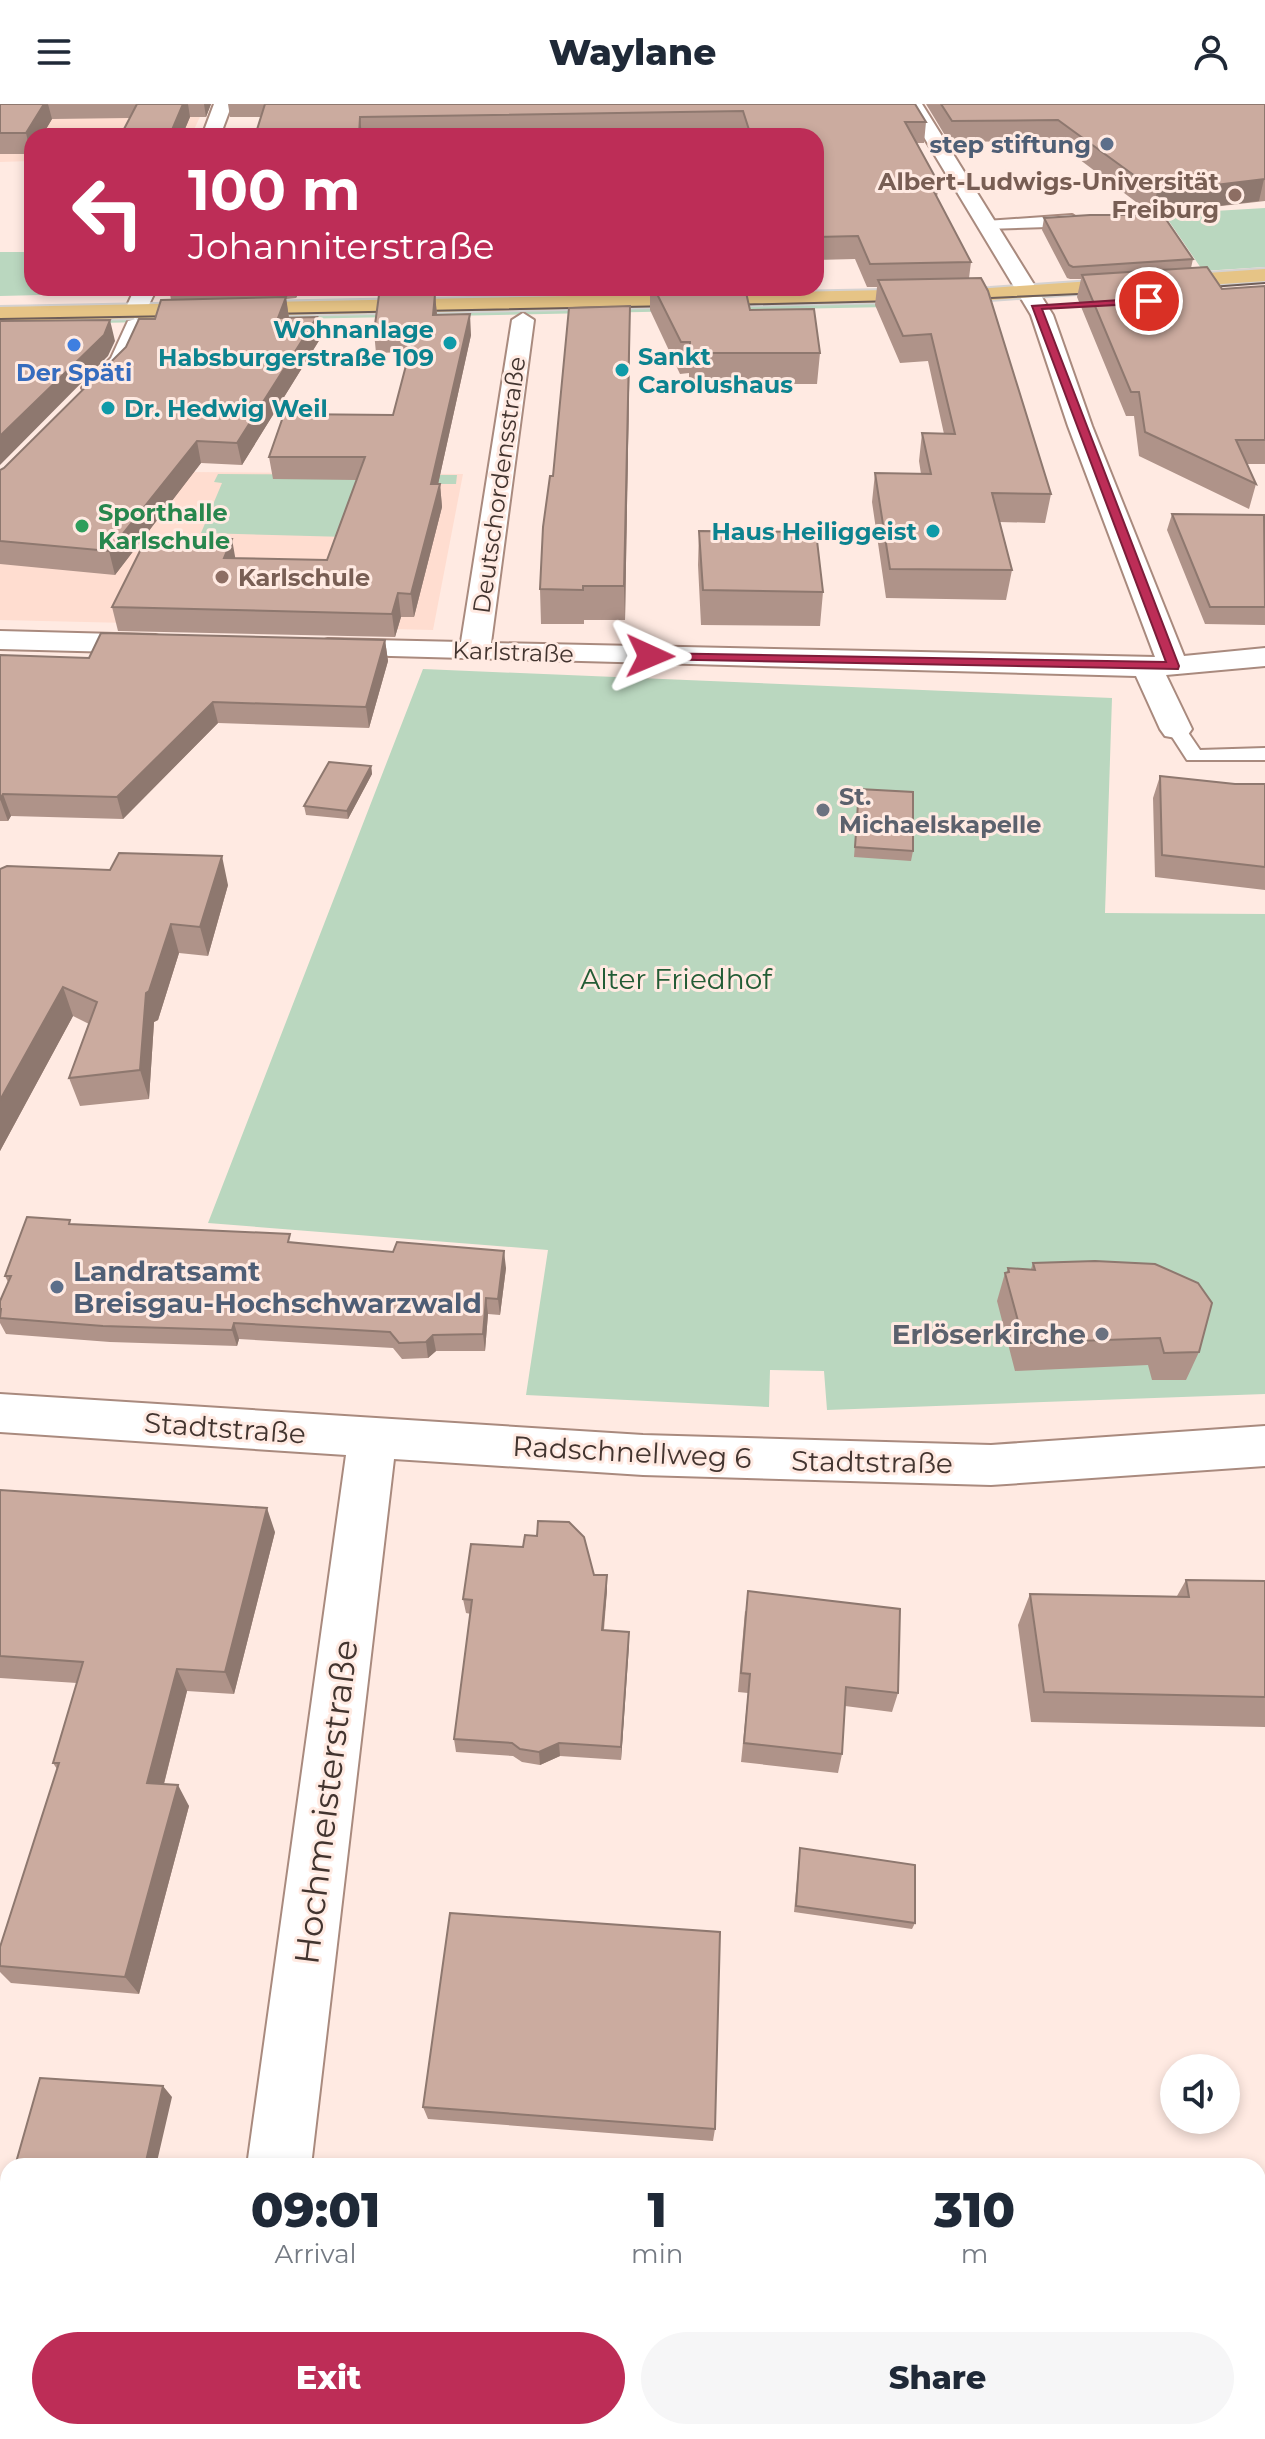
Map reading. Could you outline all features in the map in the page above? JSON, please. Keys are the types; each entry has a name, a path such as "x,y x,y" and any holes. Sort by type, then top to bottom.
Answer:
{"main road":[{"path":"0,328 135,319 776,300 990,294 1031,298 1265,275"},
{"path":"0,314 135,319 523,320 1031,298 1265,295"}],"street":[{"path":"214,128 223,104"},
{"path":"913,104 1031,298 1160,666 1176,729"},
{"path":"77,406 121,361 143,296"},
{"name":"Deutschordensstraße","path":"475,651 523,320"},
{"path":"0,640 178,644"},
{"name":"Karlstraße","path":"305,647 1160,666 1265,657"},
{"name":"Stadtstraße","path":"0,1412 341,1437"},
{"name":"Radschnellweg 6","path":"341,1437 643,1455"},
{"name":"Hochmeisterstraße","path":"280,2158 341,1437"},
{"name":"Stadtstraße","path":"643,1455 991,1465 1265,1446"}],"lane":[{"path":"1041,213 1047,217 1072,219"},
{"path":"986,225 1048,223 1087,217"},
{"path":"1176,729 1194,756 1265,754"}],"shaded area":[{"path":"0,104 206,104 195,128 24,128 24,161 0,162"},
{"name":"Karlschule","path":"55,471 463,474 433,630 0,620 0,533"}],"green space":[{"path":"1265,208 1265,267 1203,271 1164,214"},
{"path":"0,252 24,252 24,295 0,296"},
{"path":"985,297 990,305 0,325 0,317"},
{"path":"218,474 457,475 456,484 362,484 347,537 201,533 222,483 214,482"},
{"name":"Alter Friedhof","path":"423,669 1112,698 1105,913 1265,914 1265,1394 827,1410 824,1371 770,1370 769,1407 526,1395 548,1250 208,1223"}],"building":[{"path":"0,104 44,104 29,128 24,128 24,133 0,133"},
{"path":"137,104 183,104 173,128 125,128"},
{"path":"265,104 915,104 926,122 905,122 939,184 930,184 971,262 870,264 858,236 824,237 824,128 748,128 743,111 360,117 359,128 258,128"},
{"path":"941,104 1265,104 1265,179 1157,192 1058,120 952,121"},
{"path":"1163,215 1193,259 1073,267 1069,265 1044,218"},
{"path":"1207,267 1222,289 1265,286 1265,440 1236,440 1256,484 1145,432 1139,392 1131,392 1082,275"},
{"path":"981,278 988,291 1051,494 992,493 1012,570 890,569 875,473 931,474 922,433 955,434 931,334 903,336 878,280"},
{"path":"379,296 435,296 433,315 470,314 431,484 440,484 411,594 398,593 392,614 112,607 147,537 232,539 224,558 327,560 365,457 269,457 284,414 393,415 415,331 374,332"},
{"path":"658,296 747,296 750,310 814,309 820,353 690,353 690,342 681,342"},
{"path":"286,297 278,318 317,317 237,443 197,441 109,551 0,541 0,470 126,347 139,319 155,319 161,300"},
{"path":"630,306 624,586 583,586 583,590 540,589 543,527 550,476 553,476 569,308"},
{"path":"110,320 104,335 0,436 0,321"},
{"path":"1172,514 1264,515 1265,607 1210,607"},
{"path":"699,531 816,532 823,592 703,590"},
{"path":"101,633 385,640 366,707 213,702 117,797 3,794 0,799 0,655 89,658"},
{"path":"329,762 371,766 347,811 304,806"},
{"path":"1160,776 1265,784 1265,867 1162,855"},
{"path":"859,789 913,792 913,851 855,847"},
{"path":"119,853 222,856 200,927 171,924 146,993 140,1070 69,1078 97,1002 63,987 0,1100 0,869 7,866 110,870"},
{"path":"27,1217 70,1220 69,1224 290,1234 288,1242 393,1252 397,1242 504,1251 498,1299 486,1298 483,1334 433,1335 426,1342 399,1343 390,1332 234,1323 232,1330 103,1326 0,1318 0,1301 11,1276 5,1276"},
{"path":"1095,1261 1155,1264 1198,1283 1212,1303 1199,1352 1164,1353 1160,1338 1024,1343 1005,1273 1009,1272 1008,1268 1035,1270 1033,1263"},
{"path":"0,1490 267,1508 225,1672 177,1669 147,1783 178,1785 125,1977 0,1966 0,1947 59,1763 53,1763 83,1662 0,1656"},
{"path":"538,1521 569,1522 584,1537 594,1575 607,1575 602,1630 629,1632 621,1747 559,1743 539,1752 520,1749 512,1743 454,1739 472,1600 463,1599 471,1544 523,1547 525,1535 537,1536"},
{"path":"1186,1580 1265,1581 1265,1697 1044,1692 1030,1594 1189,1597"},
{"path":"748,1591 900,1609 898,1693 846,1687 842,1754 744,1743 750,1674 741,1673"},
{"path":"800,1848 915,1865 915,1923 796,1906"},
{"path":"450,1913 720,1932 715,2129 423,2107"},
{"path":"40,2078 163,2086 147,2158 17,2158"}],"tram line":[{"path":"1197,288 1265,283"},
{"path":"969,299 1101,293"},
{"path":"726,305 897,301"},
{"path":"266,314 674,306"},
{"path":"0,319 178,316"}],"place":[{"name":"step stiftung","path":"1107,144"},
{"name":"Albert-Ludwigs-Universität Freiburg","path":"1235,195"},
{"name":"Wohnanlage Habsburgerstraße 109","path":"450,343"},
{"name":"Der Späti","path":"74,345"},
{"name":"Sankt Carolushaus","path":"622,370"},
{"name":"Dr. Hedwig Weil","path":"108,408"},
{"name":"Sporthalle Karlschule","path":"82,526"},
{"name":"Haus Heiliggeist","path":"933,531"},
{"name":"Karlschule","path":"222,577"},
{"name":"St. Michaelskapelle","path":"823,810"},
{"name":"Landratsamt Breisgau-Hochschwarzwald","path":"57,1287"},
{"name":"Erlöserkirche","path":"1102,1334"}],"route":[{"path":"650,656 1173,666 1037,306 1149,301"}]}
